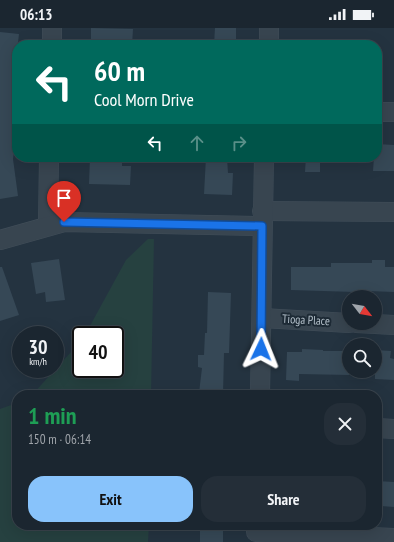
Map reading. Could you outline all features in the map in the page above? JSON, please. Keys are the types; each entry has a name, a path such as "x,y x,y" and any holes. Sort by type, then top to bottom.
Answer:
{"street":[{"path":"52,28 52,40"},
{"path":"268,40 269,28"},
{"path":"382,112 394,112"},
{"path":"48,226 49,162"},
{"path":"260,390 264,162"},
{"path":"0,240 64,222 262,218 394,212"},
{"name":"Tioga Place","path":"262,318 342,323"},
{"path":"382,324 394,325"},
{"path":"382,428 394,429"},
{"path":"256,533 394,538"}],"green space":[{"path":"148,239 154,239 151,390 37,390 47,378 64,378 64,360 72,351 72,378 124,378 124,326 90,326 126,260"},
{"path":"12,405 12,530 149,530 148,542 0,542 0,409"}],"building":[{"path":"91,28 133,29 132,40 91,40"},
{"path":"215,28 236,28 236,40 214,40"},
{"path":"0,32 19,34 18,40 12,40 12,162 13,162 18,196 0,199"},
{"path":"382,144 394,145 394,171 373,171 374,162 382,162"},
{"path":"90,162 122,162 122,166 131,166 130,185 89,184"},
{"path":"206,162 227,162 228,173 233,173 232,195 204,194"},
{"path":"306,162 320,162 320,172 305,172"},
{"path":"59,259 65,300 46,302 45,292 36,294 31,263"},
{"path":"372,260 385,260 385,267 394,267 394,292 382,292 382,290 342,290 342,292 291,290 291,267 331,267 331,263 372,263"},
{"path":"0,267 2,267 19,315 0,321"},
{"path":"208,292 231,293 229,353 224,353 223,390 199,390 202,368 198,367 198,355 204,355 205,333 207,333"},
{"path":"302,349 342,351 342,375 299,374 299,381 286,380 287,352 302,352"},
{"path":"382,350 391,351 390,358 394,359 394,380 375,379 382,378"},
{"path":"382,481 394,482 394,507 382,506"},
{"path":"200,530 223,530 223,542 200,542"}],"route":[{"path":"64,222 262,226 261,349"}]}
